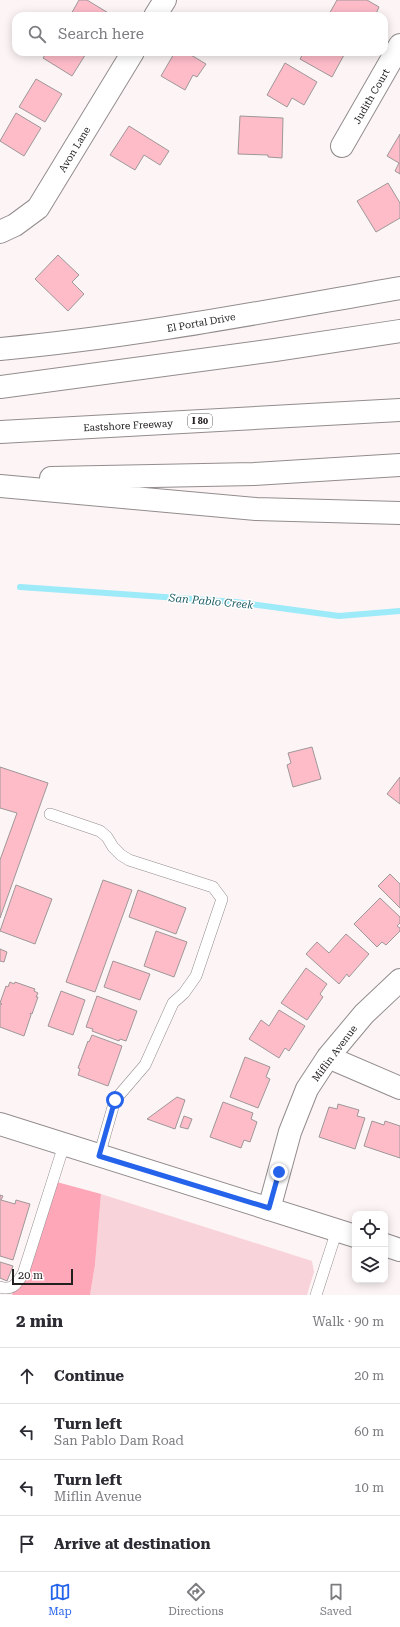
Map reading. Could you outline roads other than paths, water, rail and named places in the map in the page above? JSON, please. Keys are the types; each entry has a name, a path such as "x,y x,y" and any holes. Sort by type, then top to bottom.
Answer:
{"main road":[{"path":"157,12 164,0"},
{"name":"Judith Court","path":"342,146 400,45"},
{"name":"Avon Lane","path":"0,232 15,225 38,208 131,56"},
{"name":"El Portal Drive","path":"0,349 66,343 163,329 400,288"},
{"path":"0,388 400,331"},
{"name":"Eastshore Freeway","path":"0,432 400,410"},
{"path":"0,479 254,474 400,465"},
{"path":"0,486 256,509 400,513"},
{"name":"Miflin Avenue","path":"269,1208 293,1125 307,1089 328,1057 364,1014 400,980"},
{"path":"328,1057 400,1088"},
{"path":"0,1124 346,1233"},
{"path":"388,1247 400,1250"}],"lane":[{"path":"50,814 100,831 107,837 121,856 128,860 213,888 222,899 196,976 184,992 173,1003 145,1065 115,1100 99,1156"},
{"path":"0,1287 13,1291 23,1274 64,1145"},
{"path":"316,1295 346,1233"}],"waterway":[{"name":"San Pablo Creek","path":"20,587 236,602 339,616 400,611"}]}
